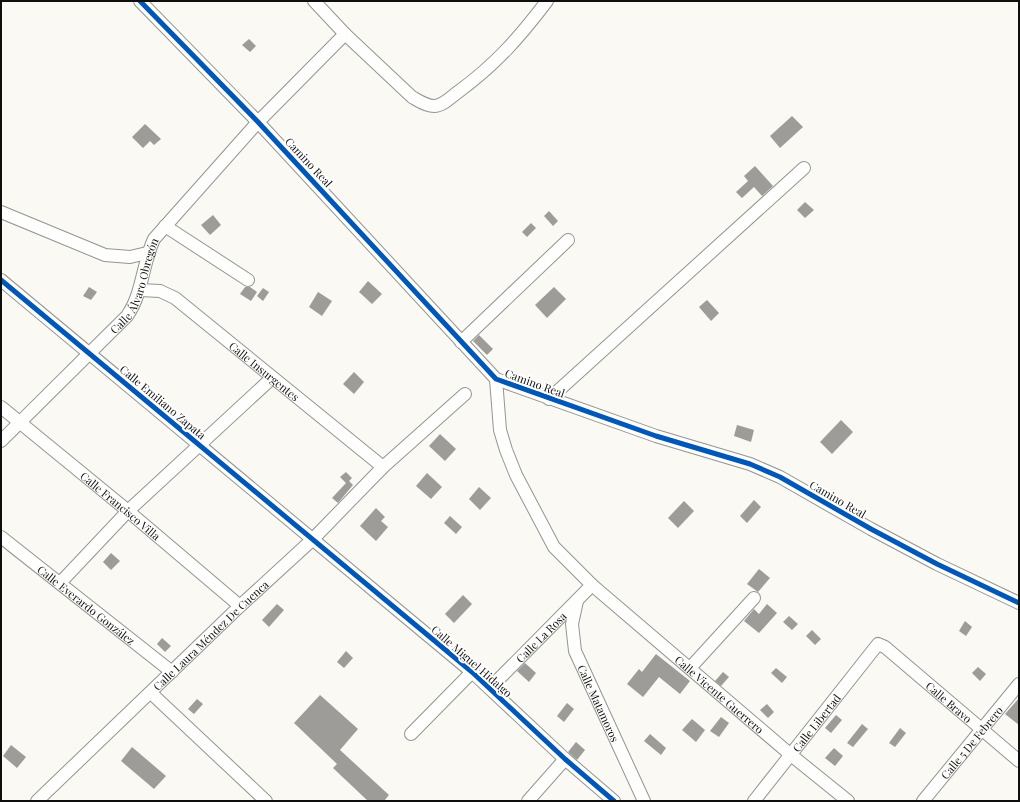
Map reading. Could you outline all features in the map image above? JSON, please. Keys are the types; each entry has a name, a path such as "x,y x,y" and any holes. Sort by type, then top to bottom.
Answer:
{"street":[{"name":"Camino Real","path":"140,1 258,122 496,379 656,436 750,464 780,477 870,529 937,564 1019,603"},
{"path":"314,1 345,34 412,97 422,104 435,106 443,103 481,75 520,37 547,1"},
{"name":"Calle Álvaro Obregón","path":"1,441 127,316 134,305 140,290 147,253 164,226 258,122 345,34"},
{"path":"549,399 804,168"},
{"path":"1,212 105,255 130,257 147,253"},
{"path":"164,226 248,280"},
{"path":"461,342 568,240"},
{"name":"Calle Emiliano Zapata","path":"1,280 199,446 313,539"},
{"name":"Calle Insurgentes","path":"140,290 160,291 175,298 383,467"},
{"path":"60,584 128,511 272,378"},
{"name":"Camino Real","path":"496,379 500,430 516,475 554,547 592,585"},
{"name":"Calle Laura Méndez De Cuenca","path":"37,801 240,606 313,539 383,467 465,394"},
{"name":"Calle Francisco Villa","path":"1,407 128,511 240,606"},
{"name":"Calle Everardo González","path":"1,537 172,672"},
{"name":"Calle Miguel Hidalgo","path":"313,539 472,672 565,759 614,801"},
{"name":"Calle La Rosa","path":"490,688 592,585"},
{"name":"Calle Vicente Guerrero","path":"592,585 791,755 848,801"},
{"path":"690,668 754,598"},
{"name":"Calle Matamoros","path":"577,601 572,624 575,651 644,801"},
{"name":"Calle Bravo","path":"878,644 885,647 1019,761"},
{"name":"Calle Libertad","path":"754,801 878,644"},
{"path":"410,734 472,672"},
{"name":"Calle 5 De Febrero","path":"923,801 1019,684"},
{"path":"151,693 266,801"},
{"path":"528,801 565,759"}],"building":[{"path":"249,39 256,46 250,52 242,45"},
{"path":"792,116 803,127 780,148 770,136"},
{"path":"145,124 161,139 154,145 150,141 143,148 132,137"},
{"path":"755,166 773,186 762,196 754,187 742,198 736,192 748,181 744,176"},
{"path":"805,202 814,210 805,218 797,210"},
{"path":"549,211 558,221 553,226 544,216"},
{"path":"213,215 221,225 210,235 201,225"},
{"path":"531,223 536,228 527,237 522,232"},
{"path":"368,281 382,294 372,304 359,292"},
{"path":"89,287 97,292 91,300 83,296"},
{"path":"245,287 250,287 257,292 251,301 240,294"},
{"path":"554,287 566,299 547,318 535,305"},
{"path":"263,288 269,292 263,301 257,296"},
{"path":"318,292 332,301 322,316 309,307"},
{"path":"707,300 719,313 711,321 699,307"},
{"path":"479,335 493,349 487,355 473,341"},
{"path":"354,372 364,382 354,394 343,384"},
{"path":"841,420 853,432 832,454 820,442"},
{"path":"737,425 754,430 751,442 734,436"},
{"path":"440,434 456,449 445,461 429,446"},
{"path":"346,472 352,478 349,481 353,485 338,503 332,498 346,483 340,477"},
{"path":"427,473 442,487 431,499 416,486"},
{"path":"479,487 491,498 480,510 469,499"},
{"path":"754,500 761,507 747,523 740,516"},
{"path":"684,501 694,511 678,528 668,518"},
{"path":"376,508 385,517 381,521 388,527 376,541 360,526"},
{"path":"450,516 462,527 456,534 444,523"},
{"path":"111,553 120,561 111,570 103,562"},
{"path":"759,569 770,578 758,592 747,584"},
{"path":"463,595 472,604 454,623 445,614"},
{"path":"277,604 284,610 269,627 262,620"},
{"path":"767,604 777,613 759,633 744,621 754,609 759,614"},
{"path":"789,616 798,624 792,630 783,622"},
{"path":"965,621 972,627 966,636 959,631"},
{"path":"812,630 821,639 815,645 806,636"},
{"path":"162,638 171,646 165,652 157,644"},
{"path":"346,651 353,658 344,668 337,662"},
{"path":"656,654 690,681 680,694 659,677 643,697 627,684 639,669 642,672"},
{"path":"525,663 536,673 529,682 517,671"},
{"path":"978,667 986,674 980,681 972,673"},
{"path":"776,668 787,677 782,683 771,673"},
{"path":"723,672 729,677 721,686 715,681"},
{"path":"320,695 358,729 340,750 389,795 384,801 368,801 333,768 337,764 294,723"},
{"path":"1019,698 1019,725 1005,714"},
{"path":"197,699 203,704 194,714 188,709"},
{"path":"567,703 574,709 564,722 557,716"},
{"path":"767,704 774,712 768,718 760,710"},
{"path":"836,715 842,720 831,733 825,728"},
{"path":"721,717 729,723 719,737 710,731"},
{"path":"692,719 705,730 696,742 682,730"},
{"path":"862,724 868,729 853,747 847,743"},
{"path":"900,728 906,733 895,747 889,743"},
{"path":"650,734 666,748 661,755 644,741"},
{"path":"576,742 585,750 577,760 568,752"},
{"path":"11,745 26,757 17,768 3,756"},
{"path":"132,747 166,776 154,789 121,761"},
{"path":"834,748 843,756 835,766 825,758"}],"cycle path":[{"path":"140,1 258,122 496,379 656,436 750,464 780,477 871,529 937,564 1019,603"},
{"path":"1,280 472,672 565,759 614,801"}]}
